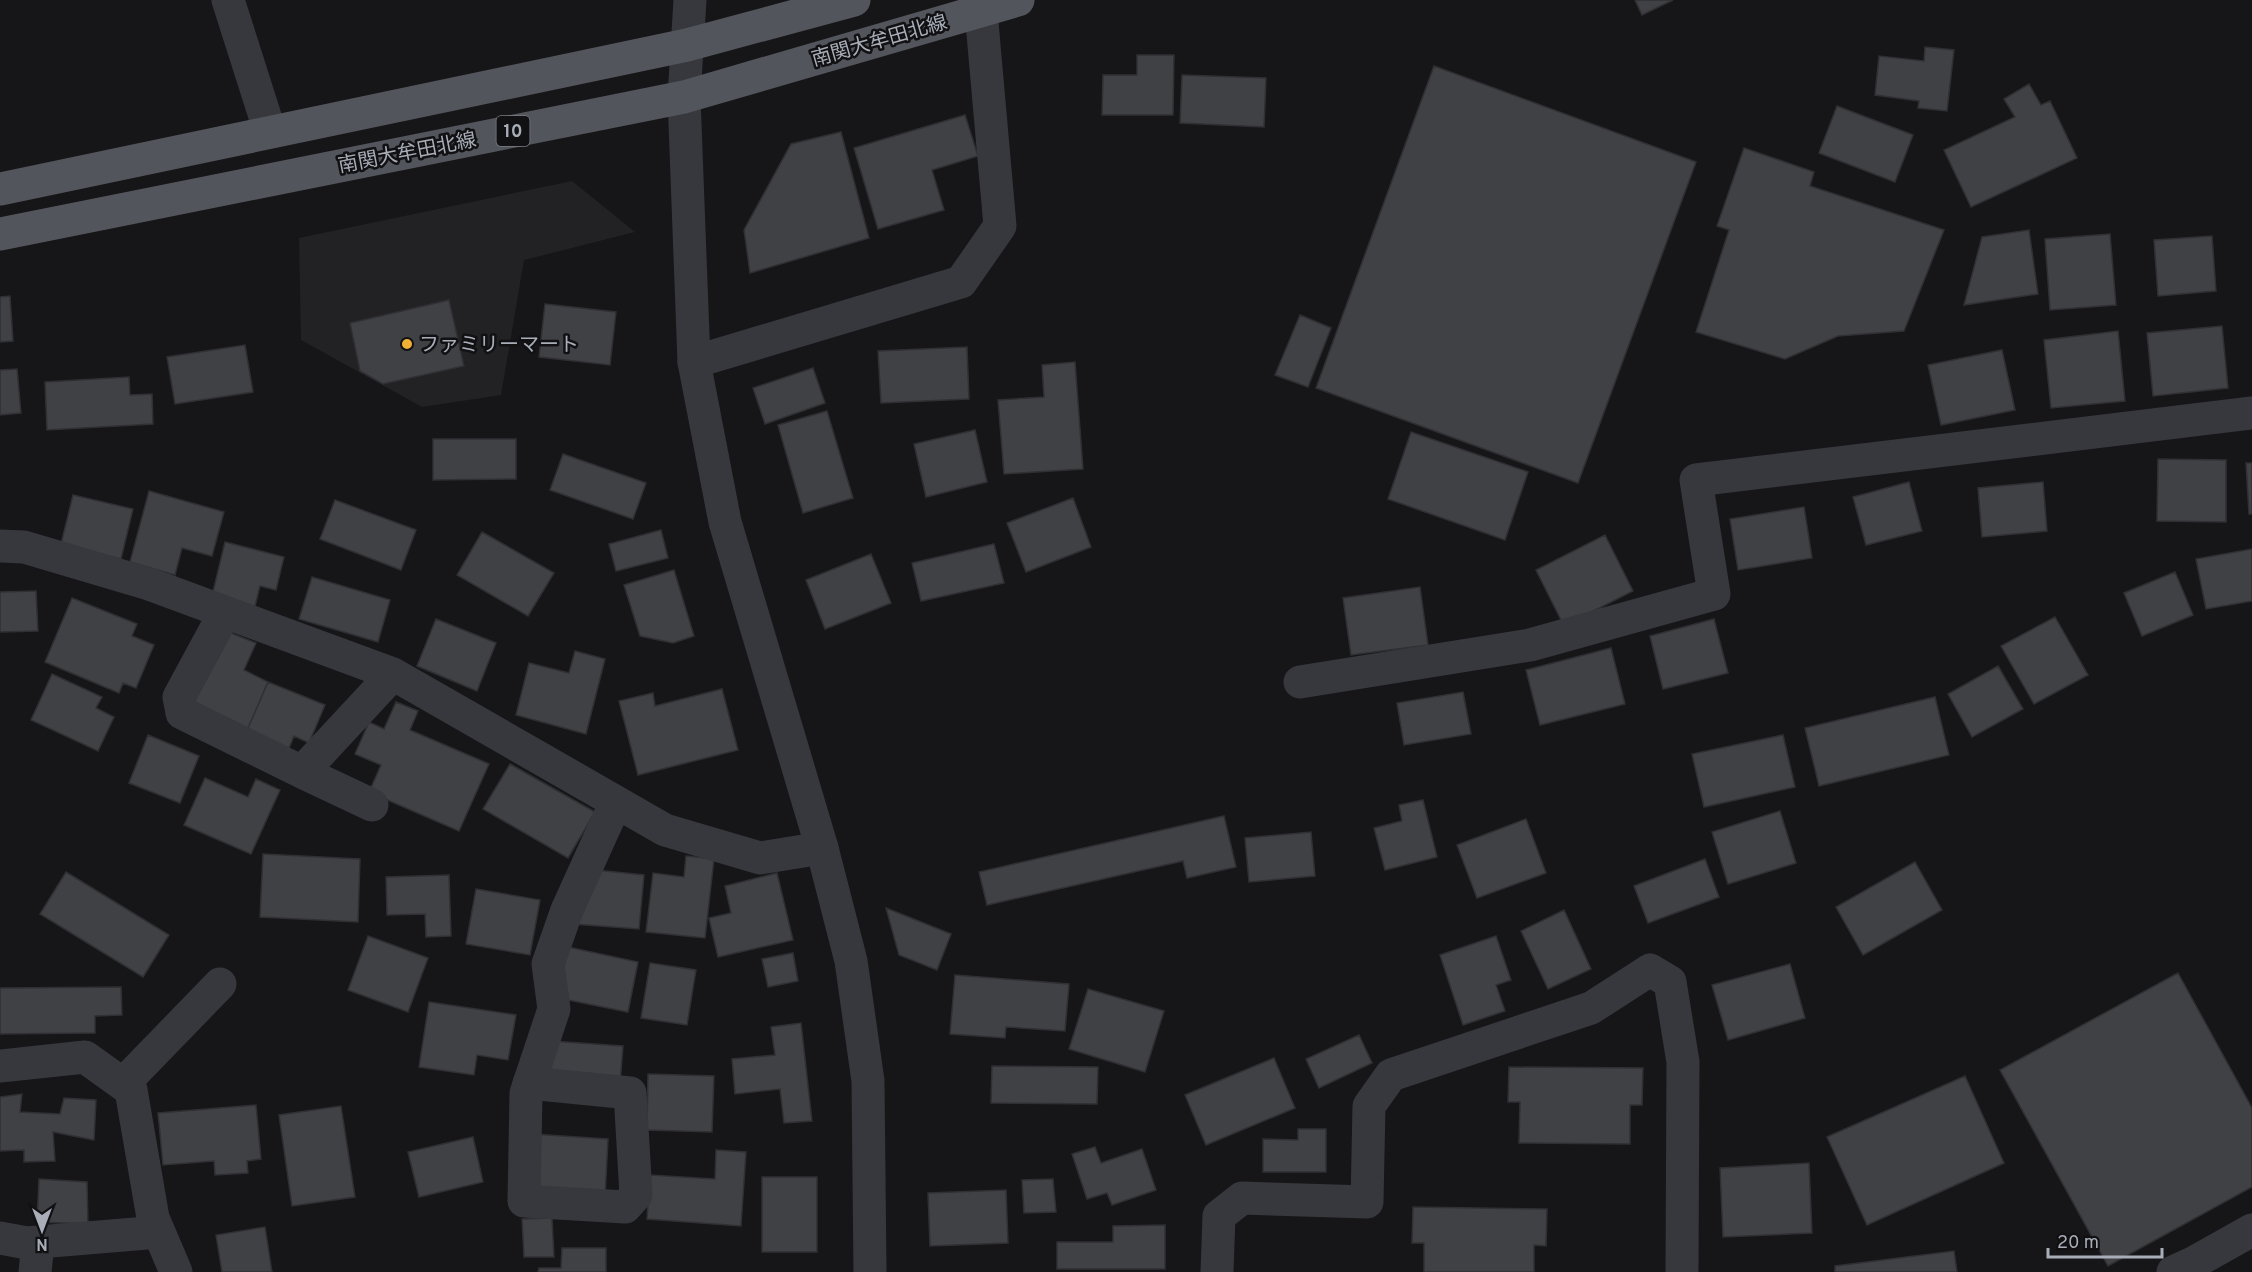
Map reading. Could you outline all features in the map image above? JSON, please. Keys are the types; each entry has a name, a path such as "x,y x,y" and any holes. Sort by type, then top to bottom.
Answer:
{"main road":[{"path":"0,189 687,45 854,0"},
{"name":"南関大牟田北線","path":"0,234 684,97 981,5 1018,0"}],"street":[{"path":"228,0 270,132"},
{"path":"690,0 684,97 694,362 725,522 822,848 850,961 868,1081 870,1272"},
{"path":"694,362 961,282 1000,226 981,5"},
{"path":"1300,682 1530,645 1714,594 1696,480 2252,412"},
{"path":"0,546 24,547 149,584 393,674 665,830 760,858 822,848"},
{"path":"225,612 179,697 182,713 372,806"},
{"path":"302,772 393,674"},
{"path":"530,1083 630,1093 636,1195 625,1206 524,1202 526,1093 554,1009 548,964 567,910 616,802"},
{"path":"1217,1272 1219,1216 1242,1198 1367,1202 1369,1106 1391,1075 1591,1008 1650,970 1670,981 1683,1062 1682,1272"},
{"path":"123,1084 220,984"},
{"path":"0,1066 85,1057 131,1090 153,1218 176,1272"},
{"path":"2174,1272 2252,1230"},
{"path":"0,1238 27,1243 36,1257 159,1232"}],"shaded area":[{"path":"572,181 635,232 524,260 501,395 422,407 301,340 299,238"}],"building":[{"path":"1635,0 1673,0 1642,15"},
{"path":"1925,47 1954,50 1947,111 1918,108 1919,101 1875,95 1879,56 1924,61"},
{"path":"1137,55 1174,55 1173,115 1102,115 1103,75 1137,75"},
{"path":"1434,66 1696,162 1578,483 1316,388"},
{"path":"1182,75 1266,78 1264,127 1180,123"},
{"path":"2029,84 2041,105 2050,101 2077,158 1971,207 1944,150 2015,117 2004,99"},
{"path":"1837,106 1913,135 1895,182 1819,153"},
{"path":"965,115 978,156 932,170 944,210 878,229 854,148"},
{"path":"841,132 869,238 750,273 744,230 791,144"},
{"path":"1744,148 1814,172 1810,186 1944,230 1904,331 1838,336 1785,359 1696,332 1729,230 1717,226"},
{"path":"2029,230 2038,294 1964,305 1982,237"},
{"path":"2110,234 2116,305 2050,310 2045,239"},
{"path":"2212,236 2216,291 2158,296 2154,240"},
{"path":"10,296 13,341 0,342 0,297"},
{"name":"ファミリーマート","path":"449,300 464,366 383,384 360,371 350,323"},
{"path":"545,304 616,312 610,365 539,357"},
{"path":"1300,315 1331,328 1308,387 1275,375"},
{"path":"2222,326 2228,388 2153,396 2147,333"},
{"path":"2118,331 2125,401 2051,408 2044,340"},
{"path":"245,345 253,392 175,404 167,357"},
{"path":"967,347 969,399 881,403 878,351"},
{"path":"2002,350 2015,410 1941,425 1928,365"},
{"path":"1075,362 1083,469 1004,474 998,400 1044,397 1042,365"},
{"path":"813,368 825,403 765,424 753,388"},
{"path":"17,369 21,413 0,415 0,370"},
{"path":"129,377 130,395 152,394 153,424 47,430 45,382"},
{"path":"827,411 853,498 803,513 778,425"},
{"path":"975,430 987,482 926,497 914,444"},
{"path":"1411,432 1528,472 1505,540 1388,499"},
{"path":"433,439 516,439 516,479 433,480"},
{"path":"563,454 646,483 633,519 550,490"},
{"path":"2158,459 2226,460 2226,522 2157,521"},
{"path":"2246,463 2252,463 2252,514 2249,514"},
{"path":"1909,482 1922,531 1866,545 1853,497"},
{"path":"2043,482 2047,531 1982,537 1978,488"},
{"path":"149,491 224,512 212,556 182,548 175,575 130,562"},
{"path":"73,495 133,509 121,559 61,544"},
{"path":"1073,498 1091,547 1026,572 1007,523"},
{"path":"335,500 416,530 401,570 320,539"},
{"path":"1804,507 1812,558 1738,570 1730,519"},
{"path":"661,530 668,558 616,571 609,544"},
{"path":"482,532 554,573 528,616 457,575"},
{"path":"1605,535 1633,591 1564,626 1536,570"},
{"path":"225,542 284,557 276,590 260,586 254,610 211,600"},
{"path":"994,544 1004,583 921,601 912,563"},
{"path":"2252,549 2252,601 2206,609 2196,559"},
{"path":"871,554 891,603 825,629 806,580"},
{"path":"674,570 694,636 673,643 640,636 624,585"},
{"path":"2175,572 2193,615 2142,636 2124,593"},
{"path":"312,577 390,600 378,642 299,619"},
{"path":"1420,587 1428,645 1351,655 1343,598"},
{"path":"36,591 38,631 0,632 0,592"},
{"path":"72,598 137,624 132,636 154,645 136,688 123,683 119,693 45,662"},
{"path":"2055,617 2088,675 2034,704 2001,646"},
{"path":"436,619 496,643 477,691 417,666"},
{"path":"1714,619 1728,673 1663,689 1650,636"},
{"path":"231,633 256,643 244,670 268,682 245,735 192,706"},
{"path":"1611,648 1625,704 1540,725 1526,670"},
{"path":"575,651 605,659 586,734 516,715 529,663 569,673"},
{"path":"1998,666 2023,709 1972,737 1948,694"},
{"path":"52,674 102,697 96,708 114,717 98,751 31,720"},
{"path":"268,682 325,705 309,743 294,736 287,753 245,735"},
{"path":"722,689 738,750 638,775 619,701 653,693 655,706"},
{"path":"1463,692 1471,734 1404,745 1397,703"},
{"path":"1935,697 1949,755 1819,786 1805,728"},
{"path":"396,702 418,711 410,730 489,764 459,831 369,792 381,765 355,754 369,722 384,729"},
{"path":"148,735 199,756 180,803 129,783"},
{"path":"1783,735 1795,787 1704,807 1692,754"},
{"path":"510,764 595,812 568,858 483,809"},
{"path":"205,778 248,797 256,779 280,790 251,854 184,825"},
{"path":"1423,800 1437,857 1385,870 1374,828 1402,821 1399,805"},
{"path":"1780,811 1796,863 1728,884 1712,832"},
{"path":"1224,816 1236,867 1187,878 1183,861 987,905 979,872"},
{"path":"1526,819 1546,873 1477,898 1457,845"},
{"path":"1311,832 1315,876 1249,882 1245,838"},
{"path":"263,854 360,859 358,922 260,917"},
{"path":"686,856 714,859 705,938 646,932 653,873 684,877"},
{"path":"1705,859 1719,897 1648,923 1634,886"},
{"path":"1915,862 1942,910 1863,955 1836,907"},
{"path":"596,870 644,875 639,929 573,924"},
{"path":"66,872 169,935 143,977 40,914"},
{"path":"777,873 793,940 718,957 709,918 731,913 725,886"},
{"path":"449,875 451,936 426,937 425,914 387,915 386,877"},
{"path":"476,889 540,900 530,955 466,944"},
{"path":"886,908 951,934 937,970 899,955"},
{"path":"1564,910 1591,969 1548,989 1521,931"},
{"path":"368,936 428,958 408,1012 348,990"},
{"path":"1496,936 1511,980 1496,985 1505,1011 1463,1025 1440,955"},
{"path":"568,947 638,962 628,1012 558,998"},
{"path":"793,953 798,981 768,987 762,959"},
{"path":"650,963 696,970 687,1025 641,1018"},
{"path":"1790,964 1805,1018 1728,1040 1712,985"},
{"path":"2178,973 2252,1108 2252,1187 2108,1266 2000,1070"},
{"path":"955,975 1069,984 1065,1031 1006,1027 1005,1038 950,1034"},
{"path":"121,987 122,1015 95,1016 95,1033 0,1034 0,988"},
{"path":"1088,989 1164,1011 1145,1072 1069,1049"},
{"path":"429,1002 516,1015 508,1060 477,1055 474,1075 419,1067"},
{"path":"801,1023 812,1121 784,1123 780,1089 735,1094 732,1059 775,1055 771,1027"},
{"path":"1359,1035 1372,1063 1319,1088 1306,1059"},
{"path":"551,1041 623,1046 620,1084 549,1079"},
{"path":"1274,1058 1295,1108 1206,1145 1185,1095"},
{"path":"992,1066 1098,1067 1097,1104 991,1103"},
{"path":"1509,1067 1643,1068 1642,1105 1630,1105 1630,1144 1519,1143 1520,1102 1508,1102"},
{"path":"648,1074 714,1076 712,1132 647,1130"},
{"path":"1965,1076 2004,1163 1867,1225 1827,1137"},
{"path":"22,1094 20,1112 60,1114 64,1098 96,1100 94,1140 53,1132 55,1161 24,1162 24,1150 0,1151 0,1097"},
{"path":"256,1105 261,1159 247,1161 248,1173 215,1175 214,1161 163,1165 158,1113"},
{"path":"341,1106 355,1197 292,1206 279,1115"},
{"path":"1298,1129 1326,1129 1326,1172 1263,1172 1263,1139 1298,1140"},
{"path":"532,1134 608,1139 605,1197 529,1193"},
{"path":"473,1137 483,1182 419,1197 408,1152"},
{"path":"1095,1147 1101,1163 1142,1149 1156,1190 1112,1205 1107,1193 1087,1199 1072,1154"},
{"path":"716,1150 746,1152 741,1226 647,1219 650,1175 715,1179"},
{"path":"1809,1163 1812,1233 1723,1237 1720,1168"},
{"path":"762,1177 817,1177 817,1252 762,1252"},
{"path":"39,1179 87,1182 88,1224 37,1222"},
{"path":"1053,1179 1056,1212 1024,1213 1022,1180"},
{"path":"1006,1190 1008,1243 930,1246 928,1193"},
{"path":"1413,1207 1547,1209 1546,1246 1534,1245 1534,1272 1424,1272 1424,1243 1412,1243"},
{"path":"552,1218 554,1257 524,1257 522,1219"},
{"path":"1165,1225 1165,1269 1057,1269 1057,1242 1113,1242 1113,1226"},
{"path":"265,1227 272,1272 222,1272 216,1235"},
{"path":"562,1248 606,1248 606,1272 538,1272 539,1268 561,1268"},
{"path":"1954,1251 1957,1272 1835,1272 1835,1266"}],"place":[{"name":"ファミリーマート","path":"407,344"}]}
